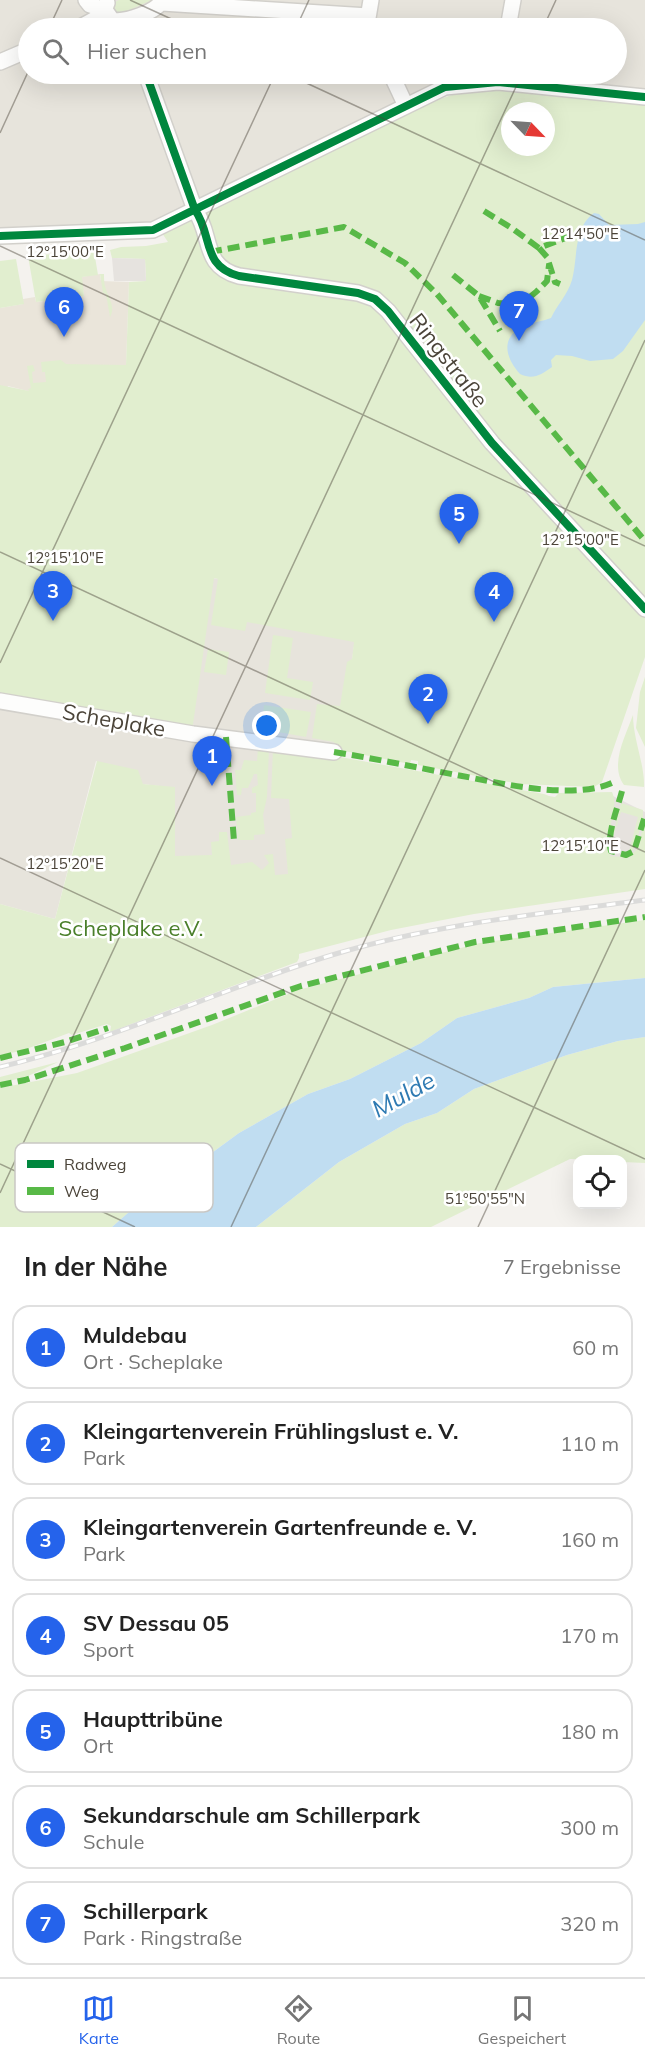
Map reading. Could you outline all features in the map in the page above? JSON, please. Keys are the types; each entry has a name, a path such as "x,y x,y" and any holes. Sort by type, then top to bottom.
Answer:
{"street":[{"path":"86,0 90,4 107,5"},
{"path":"368,18 370,0"},
{"path":"510,18 513,0"},
{"path":"139,18 157,8 162,1 329,18"},
{"path":"98,18 107,5"},
{"path":"0,63 18,55"},
{"name":"Ringstraße","path":"150,84 195,210 201,218 210,252 216,262 231,274 358,293 380,303 492,443 645,609"},
{"path":"396,84 406,106"},
{"path":"0,236 153,230 445,87 463,84"},
{"path":"545,84 645,97"},
{"name":"Scheplake","path":"0,701 193,734 334,752"}],"shaded area":[{"path":"0,0 645,0 645,97 445,87 153,230 0,236"},
{"path":"112,258 145,259 146,281 114,281"},
{"path":"100,274 101,281 129,282 126,365 116,366 122,415 8,386 0,411 0,308 23,304 23,299 35,297 36,302 84,296 81,277"},
{"path":"213,578 360,603 352,660 298,954 202,856 175,856 175,788 143,784 96,761 55,919 0,904 0,697 113,713"},
{"path":"607,793 645,812 645,850 634,857 605,857"}],"green space":[{"path":"119,0 152,0 118,15 111,9 113,3"},
{"path":"496,89 645,101 645,657 602,782 594,787 520,784 418,765 418,761 411,760 410,764 334,749 334,742 312,738 317,704 340,706 347,662 352,659 354,642 247,622 245,631 211,625 218,579 214,578 192,731 113,713 0,697 0,385 29,391 28,389 31,388 27,366 33,365 35,371 32,372 33,383 46,382 41,362 61,360 66,364 126,365 129,282 146,281 145,259 112,258 110,250 168,242 160,230 431,102 455,94"},
{"path":"94,251 98,275 82,277 84,296 36,302 28,256"},
{"path":"16,259 24,304 0,308 0,261"},
{"path":"100,274 104,274 105,286 112,306 110,317 106,294 103,293"},
{"path":"273,635 293,638 287,678 313,682 310,700 265,693"},
{"path":"208,649 229,652 226,675 204,672"},
{"path":"645,677 645,747 636,728 640,692"},
{"path":"264,705 311,712 306,737 261,729"},
{"path":"633,715 644,787 624,785 618,768 620,750"},
{"path":"258,748 269,749 267,797 263,815 265,834 254,835 254,840 238,840 236,817 256,812 256,793 252,793 252,788 258,785 257,774 254,774 248,788 242,788 241,795 237,795 235,770 241,770 244,760 257,761"},
{"name":"Scheplake e.V.","path":"273,748 337,759 340,757 555,797 559,793 612,792 614,808 608,840 610,856 620,857 632,854 636,850 645,824 645,889 474,914 391,930 299,954 297,962 110,1032 111,1026 107,1024 72,1035 69,1033 21,1051 0,1055 0,904 55,919 97,761 138,770 143,784 175,787 175,856 212,855 211,842 219,841 219,832 227,832 231,865 252,862 262,870 269,863 264,855 273,854 275,875 288,874 285,839 292,838 289,799 271,798"},
{"path":"621,803 643,810 643,820 634,849 629,852 638,817 621,812 611,844"},
{"path":"645,920 645,978 553,987 529,998 457,1018 421,1043 350,1079 308,1094 239,1133 213,1152 213,1143 15,1143 15,1212 129,1212 112,1227 0,1227 0,1088 77,1073 212,1025 298,990 480,943"},
{"path":"645,1037 645,1163 627,1162 627,1155 573,1155 573,1159 431,1227 256,1227 339,1162 405,1124 437,1113 474,1089 567,1055 618,1041"},
{"path":"58,1062 26,1077 0,1083 0,1077"}],"water":[{"path":"594,213 599,214 609,225 645,222 645,320 623,351 613,359 590,361 556,355 551,360 552,367 540,374 529,377 520,374 508,353 509,340 518,329 551,318 572,280 579,235 587,219"},
{"name":"Mulde","path":"645,978 645,1037 618,1041 567,1055 474,1089 437,1113 405,1124 339,1162 256,1227 112,1227 129,1212 213,1212 213,1152 239,1133 308,1094 350,1079 421,1043 457,1018 529,998 553,987"}],"railway":[{"path":"0,1067 85,1043 290,968 370,944 487,921 645,900"}],"marked path":[{"path":"484,211 539,248 568,237"},
{"path":"210,252 344,227 405,263 437,294 645,541"},
{"path":"539,248 547,257 555,282 560,284"},
{"path":"479,296 498,303 521,304 547,281 549,265"},
{"path":"453,275 479,296 500,331"},
{"path":"525,301 535,311"},
{"path":"226,737 234,841"},
{"path":"334,752 538,789 578,790 612,783"},
{"path":"622,791 611,830 611,851 626,855 634,851 645,816"},
{"path":"0,1085 25,1080 125,1048 301,986 475,942 645,917"},
{"path":"0,1058 65,1042 108,1028"}],"cycle path":[{"path":"150,84 213,257 219,265 239,276 358,293 375,299 388,311 492,443 645,609"},
{"path":"0,236 153,230 445,87 477,84"},
{"path":"518,84 645,97"}],"place":[{"name":"Sekundarschule am Schillerpark","path":"64,337"},
{"name":"Schillerpark","path":"519,341"},
{"name":"Haupttribüne","path":"459,544"},
{"name":"Kleingartenverein Gartenfreunde e. V.","path":"53,621"},
{"name":"SV Dessau 05","path":"494,622"},
{"name":"Kleingartenverein Frühlingslust e. V.","path":"428,724"},
{"name":"Muldebau","path":"212,786"}]}
